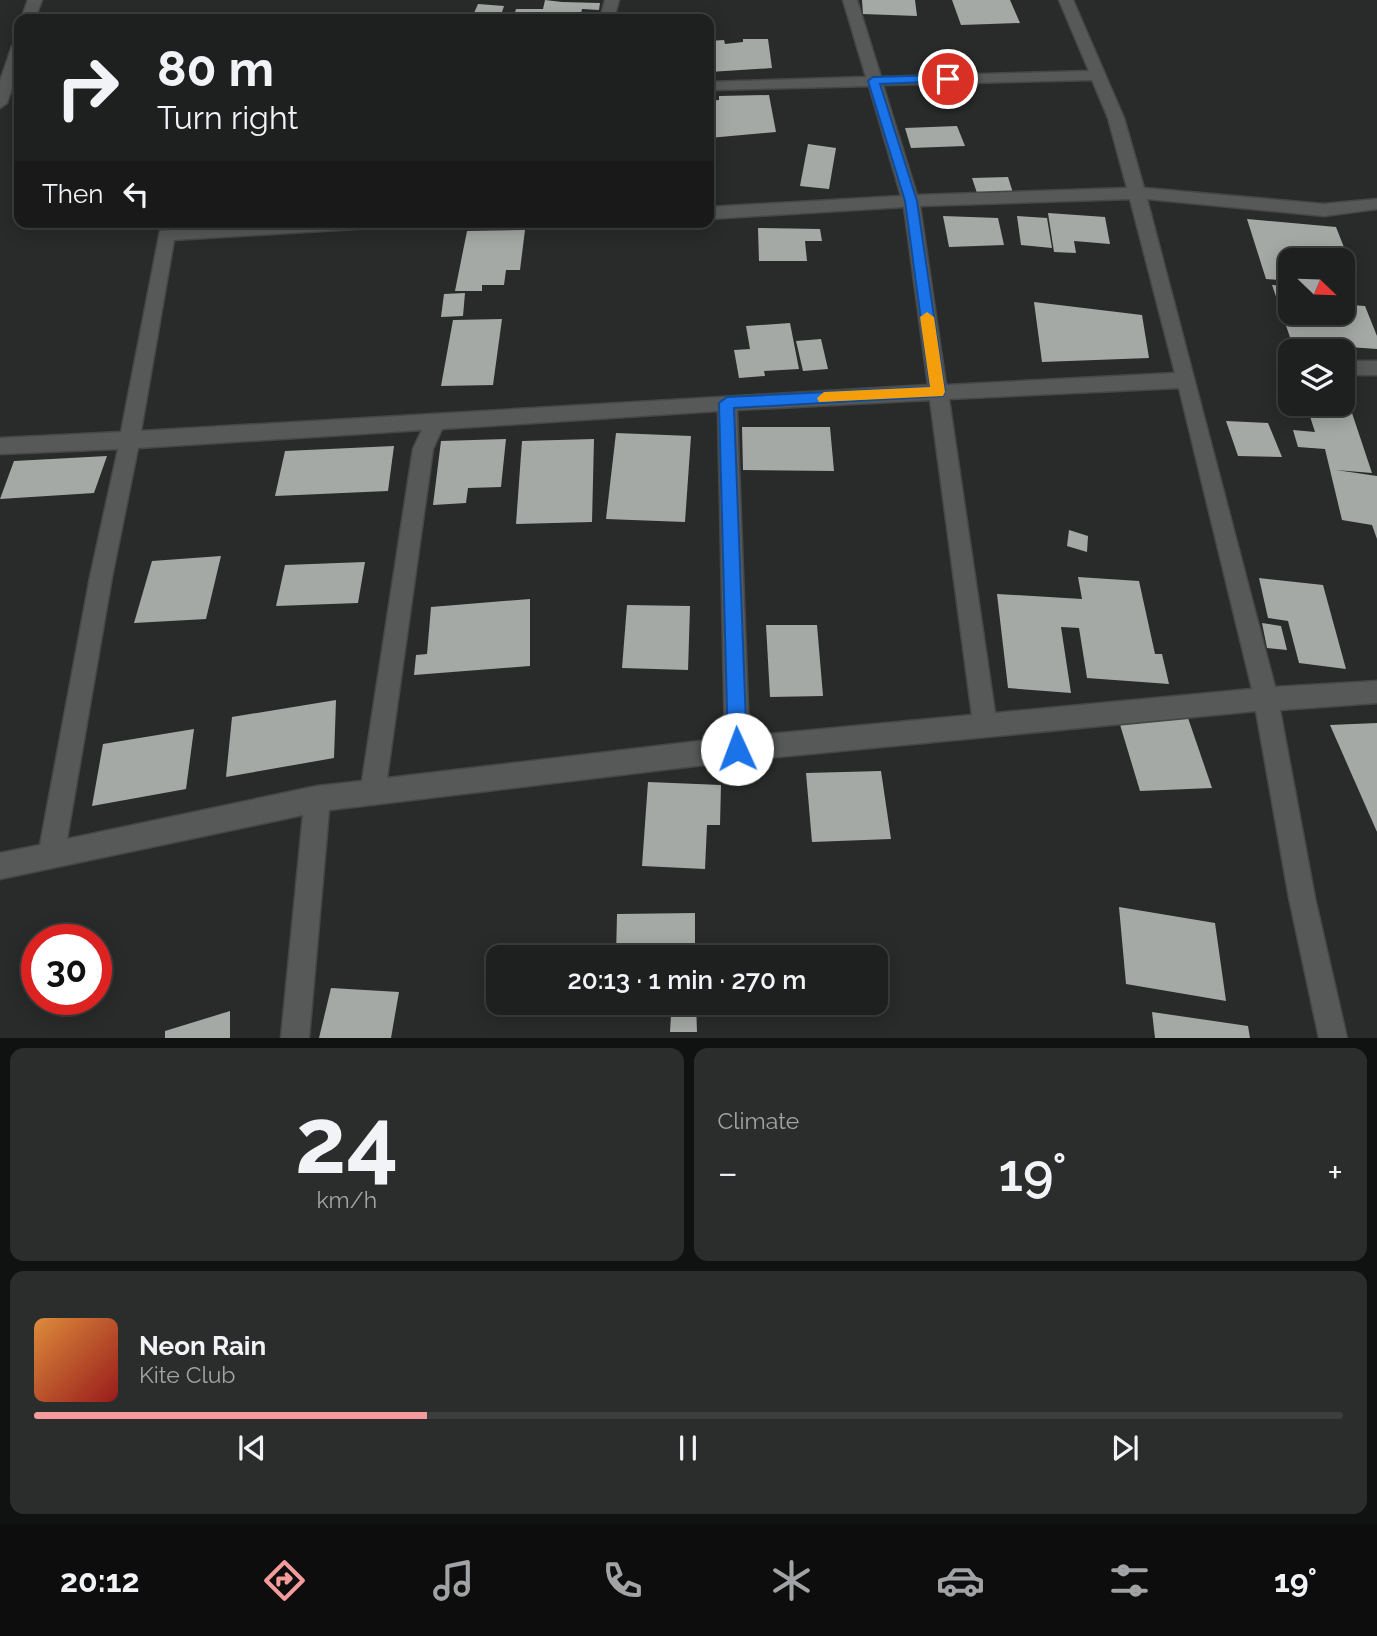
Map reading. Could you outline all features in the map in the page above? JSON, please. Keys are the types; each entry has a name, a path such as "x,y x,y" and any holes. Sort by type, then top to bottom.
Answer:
{"street":[{"path":"850,0 911,201 985,726"},
{"path":"1066,0 1116,118 1138,194 1266,699 1303,898 1333,1038"},
{"path":"0,103 14,61"},
{"path":"714,86 1098,75"},
{"path":"714,214 911,201 1138,194 1324,210 1377,204"},
{"path":"51,855 166,235 276,228"},
{"path":"1355,368 1377,368"},
{"path":"0,446 727,403 1185,380"},
{"path":"727,403 737,749"},
{"path":"373,792 423,449 436,421 445,421"},
{"path":"1,869 51,855 317,799 737,749 1266,699 1377,692"},
{"path":"295,1038 317,799"}],"building":[{"path":"545,0 600,3 599,10 582,9 581,14 514,14 516,9 543,9"},
{"path":"862,0 915,0 917,16 863,14"},
{"path":"952,0 1010,0 1020,23 961,25"},
{"path":"478,4 504,6 501,14 474,13"},
{"path":"743,39 768,39 772,68 714,72 714,41 724,40 725,44 743,42"},
{"path":"769,95 776,132 714,138 714,100 719,100 719,96"},
{"path":"957,126 965,146 911,148 905,128"},
{"path":"808,144 836,148 829,189 800,186"},
{"path":"1008,177 1013,193 977,193 972,178"},
{"path":"1048,213 1105,217 1110,244 1074,241 1076,253 1054,252"},
{"path":"943,216 998,218 1004,245 949,247"},
{"path":"1017,216 1047,218 1052,248 1021,245"},
{"path":"1247,219 1336,227 1344,248 1278,248 1278,280 1266,279"},
{"path":"758,228 820,229 822,241 805,241 807,261 759,261"},
{"path":"525,230 520,270 506,270 504,285 482,285 482,291 455,291 467,231"},
{"path":"1272,285 1278,285 1278,302"},
{"path":"465,293 463,316 441,317 444,294"},
{"path":"1034,302 1142,315 1149,358 1042,362"},
{"path":"1355,305 1365,306 1377,336 1377,349 1355,347 1355,339 1291,339 1286,326 1354,326"},
{"path":"502,319 493,385 441,386 453,320"},
{"path":"790,323 799,369 764,371 765,376 739,378 734,350 750,349 746,326"},
{"path":"821,339 828,369 803,371 796,341"},
{"path":"1310,416 1353,416 1372,473 1336,470 1377,476 1377,539 1372,525 1342,520 1325,449 1298,447 1293,430 1315,432"},
{"path":"1226,421 1268,423 1282,457 1238,456"},
{"path":"742,427 830,427 834,471 743,470"},
{"path":"616,433 691,436 685,522 606,519"},
{"path":"506,439 501,487 468,488 466,503 433,505 441,441"},
{"path":"594,439 592,522 516,524 522,441"},
{"path":"394,446 388,491 275,496 285,451"},
{"path":"107,456 94,493 0,499 14,461"},
{"path":"1069,530 1088,536 1087,552 1067,546"},
{"path":"221,556 206,619 134,623 152,561"},
{"path":"365,562 358,603 276,606 285,565"},
{"path":"1078,577 1139,581 1155,654 1162,654 1169,684 1087,678 1079,628 1061,627 1071,693 1008,688 997,594 1082,599"},
{"path":"1259,578 1323,585 1346,669 1299,663 1288,621 1268,618"},
{"path":"530,599 530,666 414,675 416,655 427,654 431,607"},
{"path":"627,605 690,606 688,670 622,668"},
{"path":"1262,623 1281,626 1287,650 1267,648"},
{"path":"766,625 817,625 823,696 770,697"},
{"path":"336,700 334,758 226,777 232,717"},
{"path":"1187,715 1212,788 1140,791 1118,718"},
{"path":"1377,723 1377,832 1330,725"},
{"path":"194,729 186,789 92,806 103,744"},
{"path":"881,771 891,839 812,842 806,773"},
{"path":"648,782 721,785 720,825 707,825 705,869 642,866"},
{"path":"1119,907 1215,923 1226,1001 1126,984"},
{"path":"695,913 695,945 616,945 617,914"},
{"path":"331,988 399,992 391,1038 319,1038"},
{"path":"230,1011 230,1038 165,1038 165,1031"},
{"path":"1152,1012 1248,1026 1250,1038 1155,1038"},
{"path":"671,1015 696,1015 697,1032 670,1032"}],"slow traffic":[{"path":"824,398 938,392 927,317"}],"route":[{"path":"737,749 727,403 938,392 911,201 873,81 948,79"}]}
